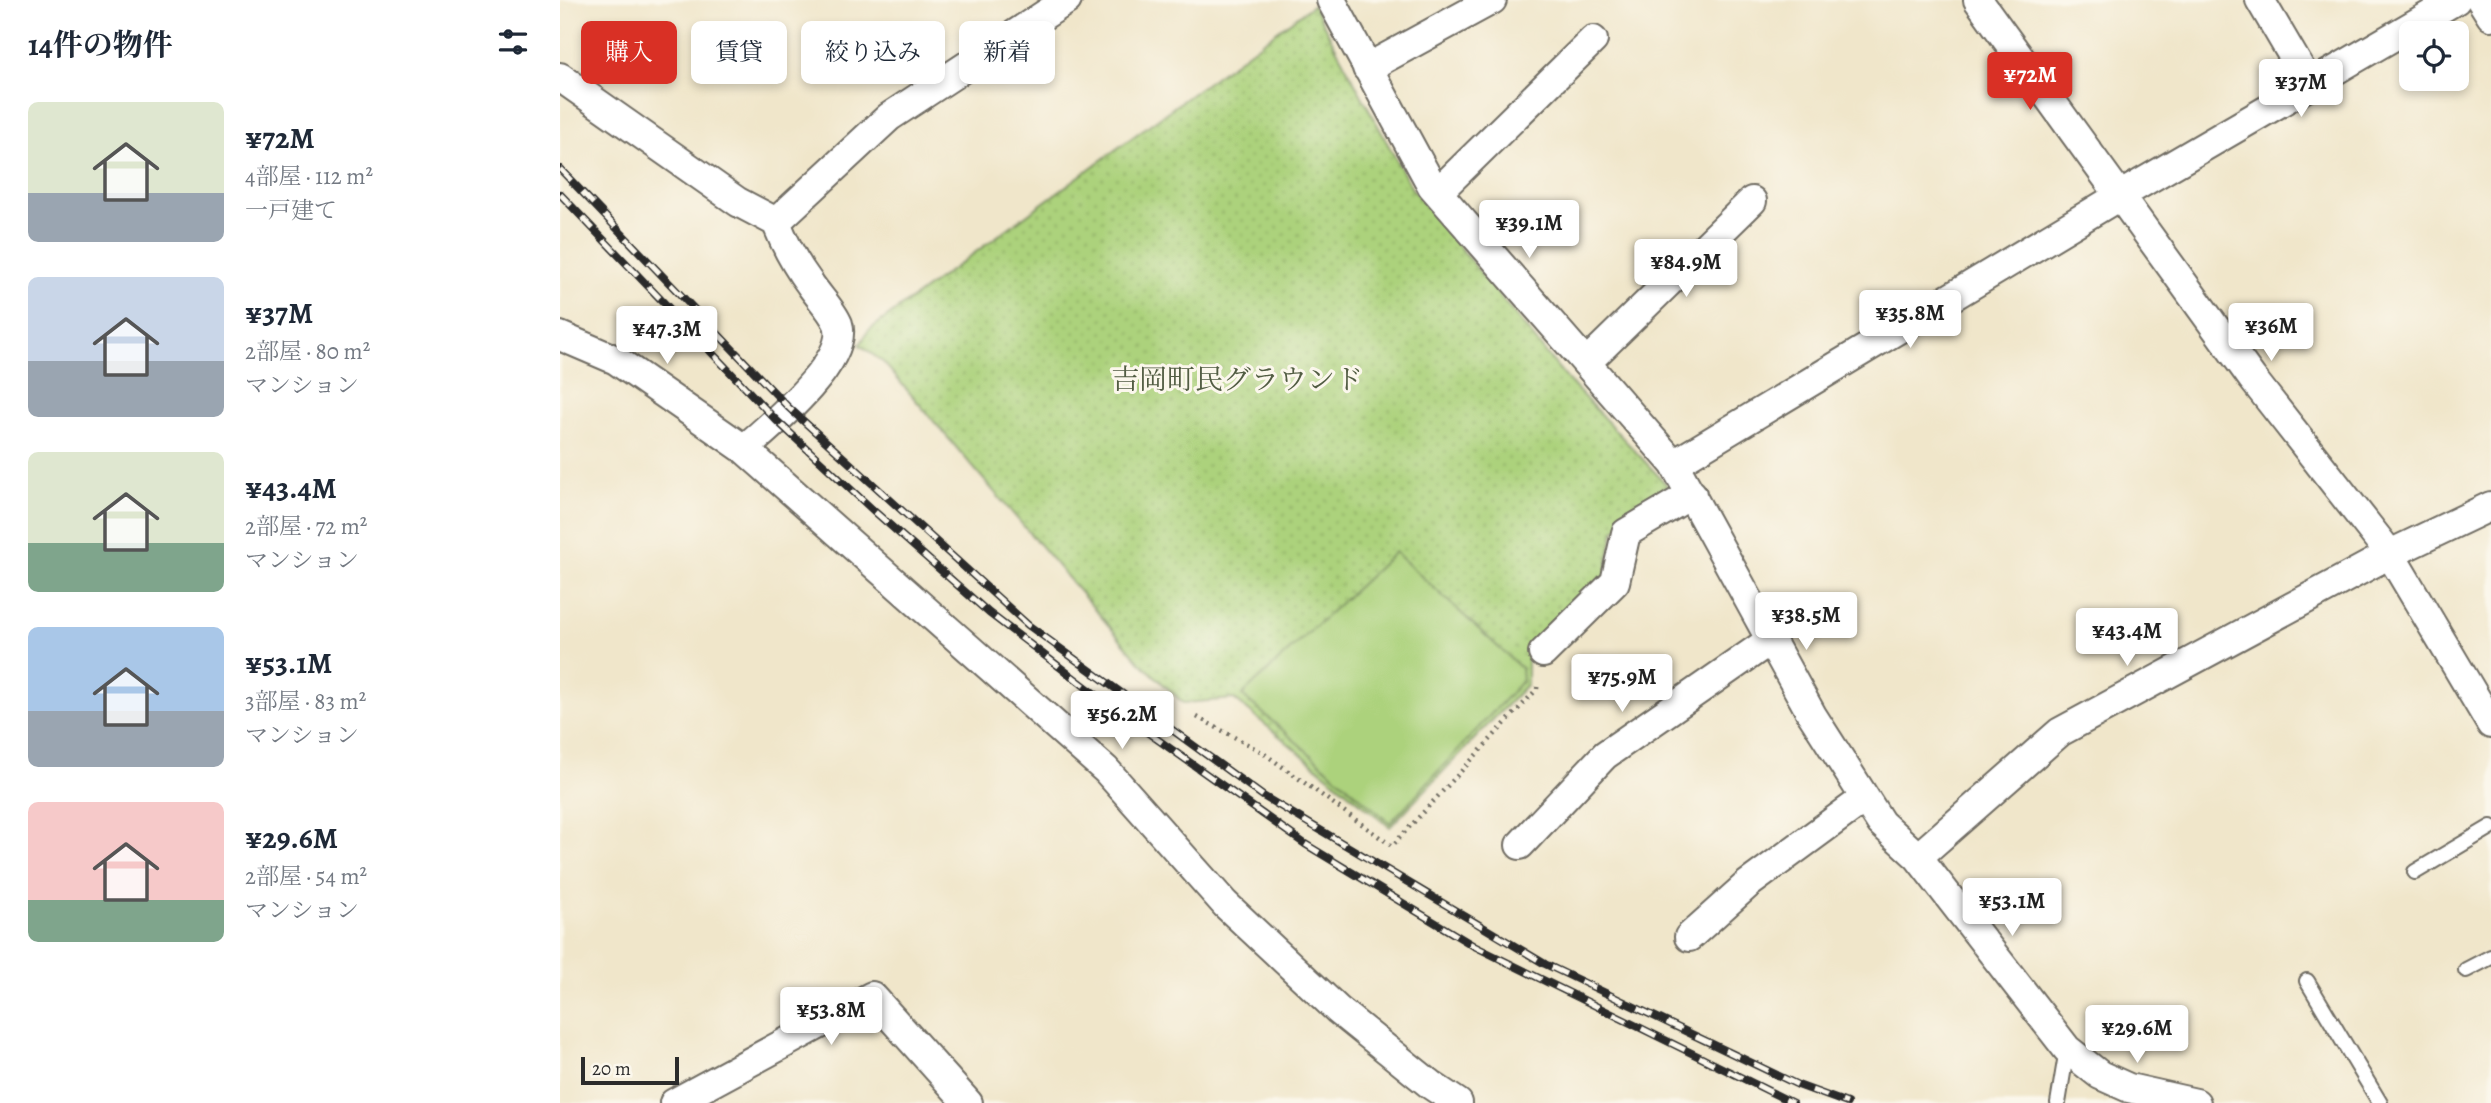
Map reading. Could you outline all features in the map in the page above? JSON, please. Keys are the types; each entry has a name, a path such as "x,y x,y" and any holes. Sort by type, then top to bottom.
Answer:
{"street":[{"path":"776,222 889,117 1067,0"},
{"path":"1331,0 1438,192 1674,464 1812,715 1881,823 1918,858 2067,1049 2100,1075 2129,1088 2196,1103"},
{"path":"1367,68 1492,0"},
{"path":"1978,0 2252,378 2390,554 2491,724"},
{"path":"2260,0 2310,85"},
{"path":"1674,464 2121,195 2310,85 2425,8 2456,0"},
{"path":"2481,0 2491,16"},
{"path":"1438,192 1593,40"},
{"path":"560,77 738,202 776,222 787,249 838,323 839,339 834,355 821,374 776,421 744,449"},
{"path":"1587,363 1752,201"},
{"path":"560,336 617,360 744,449 1106,770 1225,904 1338,1010 1431,1085 1458,1103"},
{"path":"1543,653 1615,582 1626,533 1692,495"},
{"path":"1918,858 2060,732 2390,554 2491,506"},
{"path":"1520,845 1605,755 1772,639"},
{"path":"1689,937 1748,884 1865,797"},
{"path":"674,1103 872,996 968,1103"}],"lane":[{"path":"2415,872 2491,827"},
{"path":"2466,970 2491,957"},
{"path":"2307,981 2379,1103"},
{"path":"2058,1103 2067,1049"}],"path":[{"path":"1197,717 1262,752 1392,846 1537,689 1543,653"}],"green space":[{"name":"吉岡町民グラウンド","path":"1313,5 1412,189 1568,380 1668,486 1614,531 1605,577 1527,648 1527,684 1390,827 1234,699 1183,703 1139,661 884,363 860,345 868,331"},
{"path":"1395,552 1521,668 1522,681 1390,823 1242,695"}],"railway":[{"path":"560,169 788,407 1028,625 1263,796 1545,964 1798,1085 1847,1103"},
{"path":"560,194 776,420 874,511 989,613 1116,710 1305,844 1474,946 1793,1103"}]}
